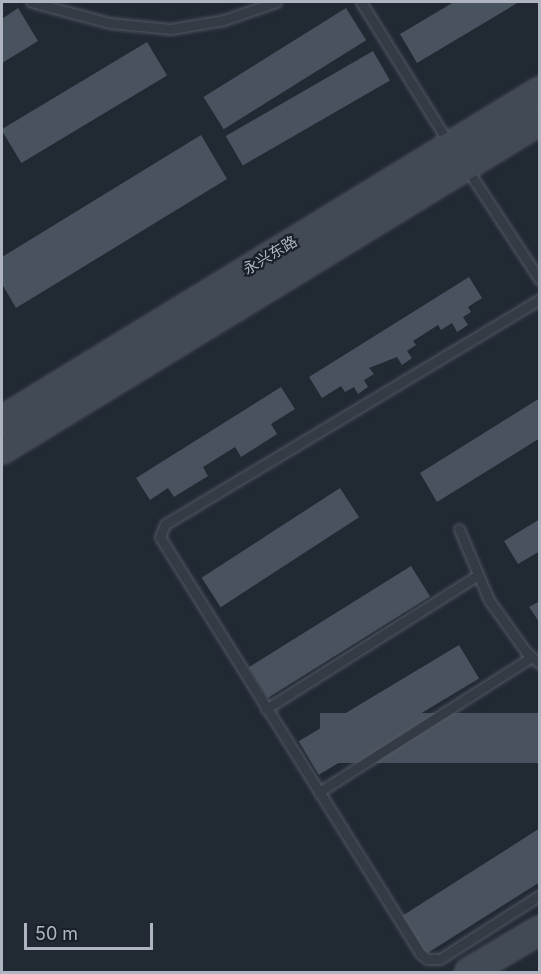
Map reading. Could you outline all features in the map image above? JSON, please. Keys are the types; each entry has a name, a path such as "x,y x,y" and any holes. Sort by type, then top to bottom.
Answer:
{"street":[{"name":"永兴东路","path":"2,420 540,91"},
{"name":"永兴东路","path":"2,450 540,122"},
{"path":"469,972 540,930"}],"lane":[{"path":"32,2 110,23 171,29 224,20 276,2"},
{"path":"361,2 450,146"},
{"path":"465,167 540,280"},
{"path":"540,299 165,524 160,542 427,959 440,959 540,896"},
{"path":"319,792 536,660 508,628 476,576 459,529"},
{"path":"266,709 476,576"}],"building":[{"path":"454,2 519,2 417,63 400,34"},
{"path":"18,8 38,41 2,63 2,19"},
{"path":"346,8 366,40 224,129 204,97"},
{"path":"147,42 167,75 21,163 2,129"},
{"path":"373,51 390,80 243,165 226,136"},
{"path":"201,135 227,179 16,308 2,284 2,257"},
{"path":"469,277 482,298 468,307 471,312 463,317 468,325 457,332 452,323 441,330 438,325 413,341 416,345 407,351 412,358 402,365 397,357 369,368 374,374 364,380 368,387 358,394 354,387 345,392 341,386 322,398 309,377"},
{"path":"281,387 295,409 271,424 277,434 241,457 235,447 203,467 208,476 174,497 168,488 150,500 136,478"},
{"path":"540,398 540,438 437,502 420,473"},
{"path":"340,488 359,517 221,607 202,578"},
{"path":"540,519 540,551 518,564 504,541"},
{"path":"411,566 430,597 268,698 249,667"},
{"path":"540,601 540,623 529,607"},
{"path":"459,645 479,678 319,775 299,741"},
{"path":"320,713 540,713 540,763 320,763"},
{"path":"540,828 540,882 426,954 402,916"}]}
